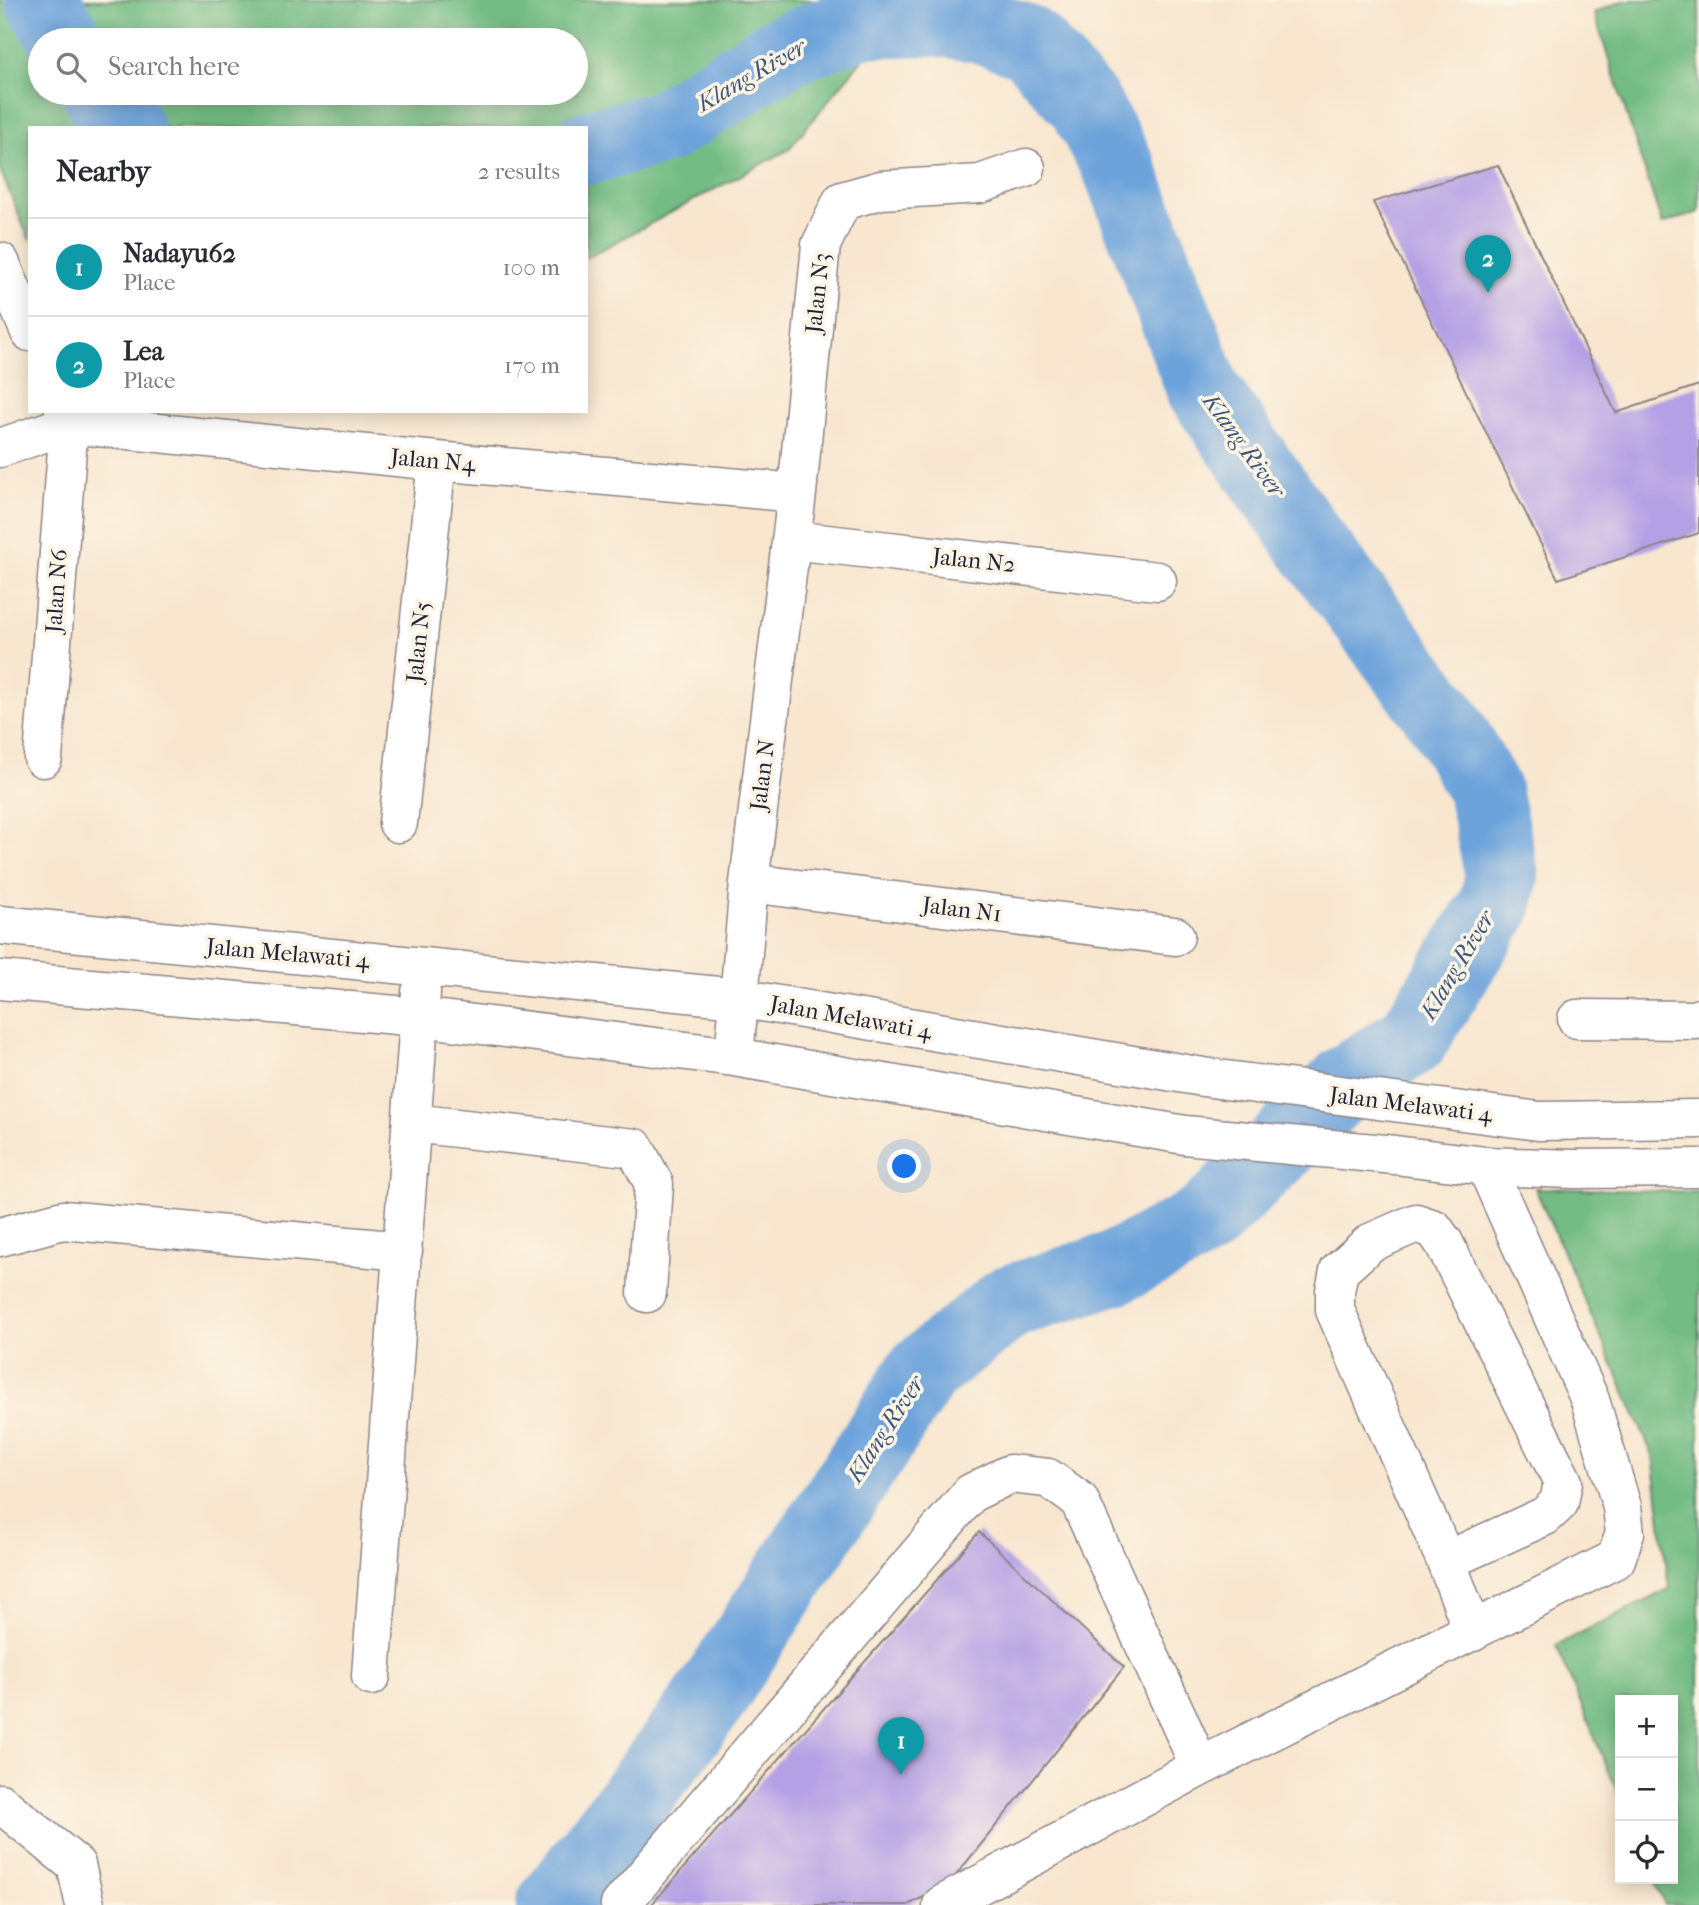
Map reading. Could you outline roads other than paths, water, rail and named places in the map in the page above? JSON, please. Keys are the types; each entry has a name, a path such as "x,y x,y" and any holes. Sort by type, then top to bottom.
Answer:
{"street":[{"name":"Jalan N3","path":"797,493 821,245 842,201 881,190 980,184 1026,169"},
{"path":"0,262 28,327"},
{"name":"Jalan N4","path":"0,448 66,417 438,461 797,493"},
{"name":"Jalan N6","path":"43,758 66,417"},
{"name":"Jalan N5","path":"398,823 438,461"},
{"name":"Jalan N","path":"734,1057 749,883 797,493"},
{"name":"Jalan N2","path":"791,540 1157,581"},
{"name":"Jalan N1","path":"749,883 1175,936"},
{"name":"Jalan Melawati 4","path":"0,925 738,998 1203,1077 1539,1121 1699,1119"},
{"path":"371,1676 423,965"},
{"path":"0,980 419,1017 734,1057 1185,1135 1486,1166 1573,1169 1699,1168"},
{"path":"1577,1019 1698,1027"},
{"path":"412,1123 635,1148 654,1184 647,1293"},
{"path":"942,1905 1200,1767 1616,1559 1625,1533 1622,1507 1590,1400 1486,1166"},
{"path":"0,1237 63,1220 403,1251"},
{"path":"1446,1561 1545,1517 1559,1503 1563,1482 1444,1243 1434,1229 1416,1223 1370,1243 1339,1270 1335,1310 1446,1561 1473,1632"},
{"path":"620,1905 971,1493 1010,1474 1048,1478 1079,1500 1200,1767"},
{"path":"0,1803 76,1865 85,1905"}],"waterway":[{"name":"Klang River","path":"42,0 60,28"},
{"name":"Klang River","path":"553,1905 703,1709 923,1371 1009,1302 1117,1267 1205,1221 1345,1083 1412,1039 1495,906 1502,876 1484,790 1445,721 1310,542 1204,391 1120,170 1085,105 1029,43 981,26 933,19 860,21 783,51 664,127 588,147"},
{"name":"Klang River","path":"106,105 125,126"}],"place":[{"name":"Lea","path":"1488,293"},
{"name":"Nadayu62","path":"901,1775"}]}
